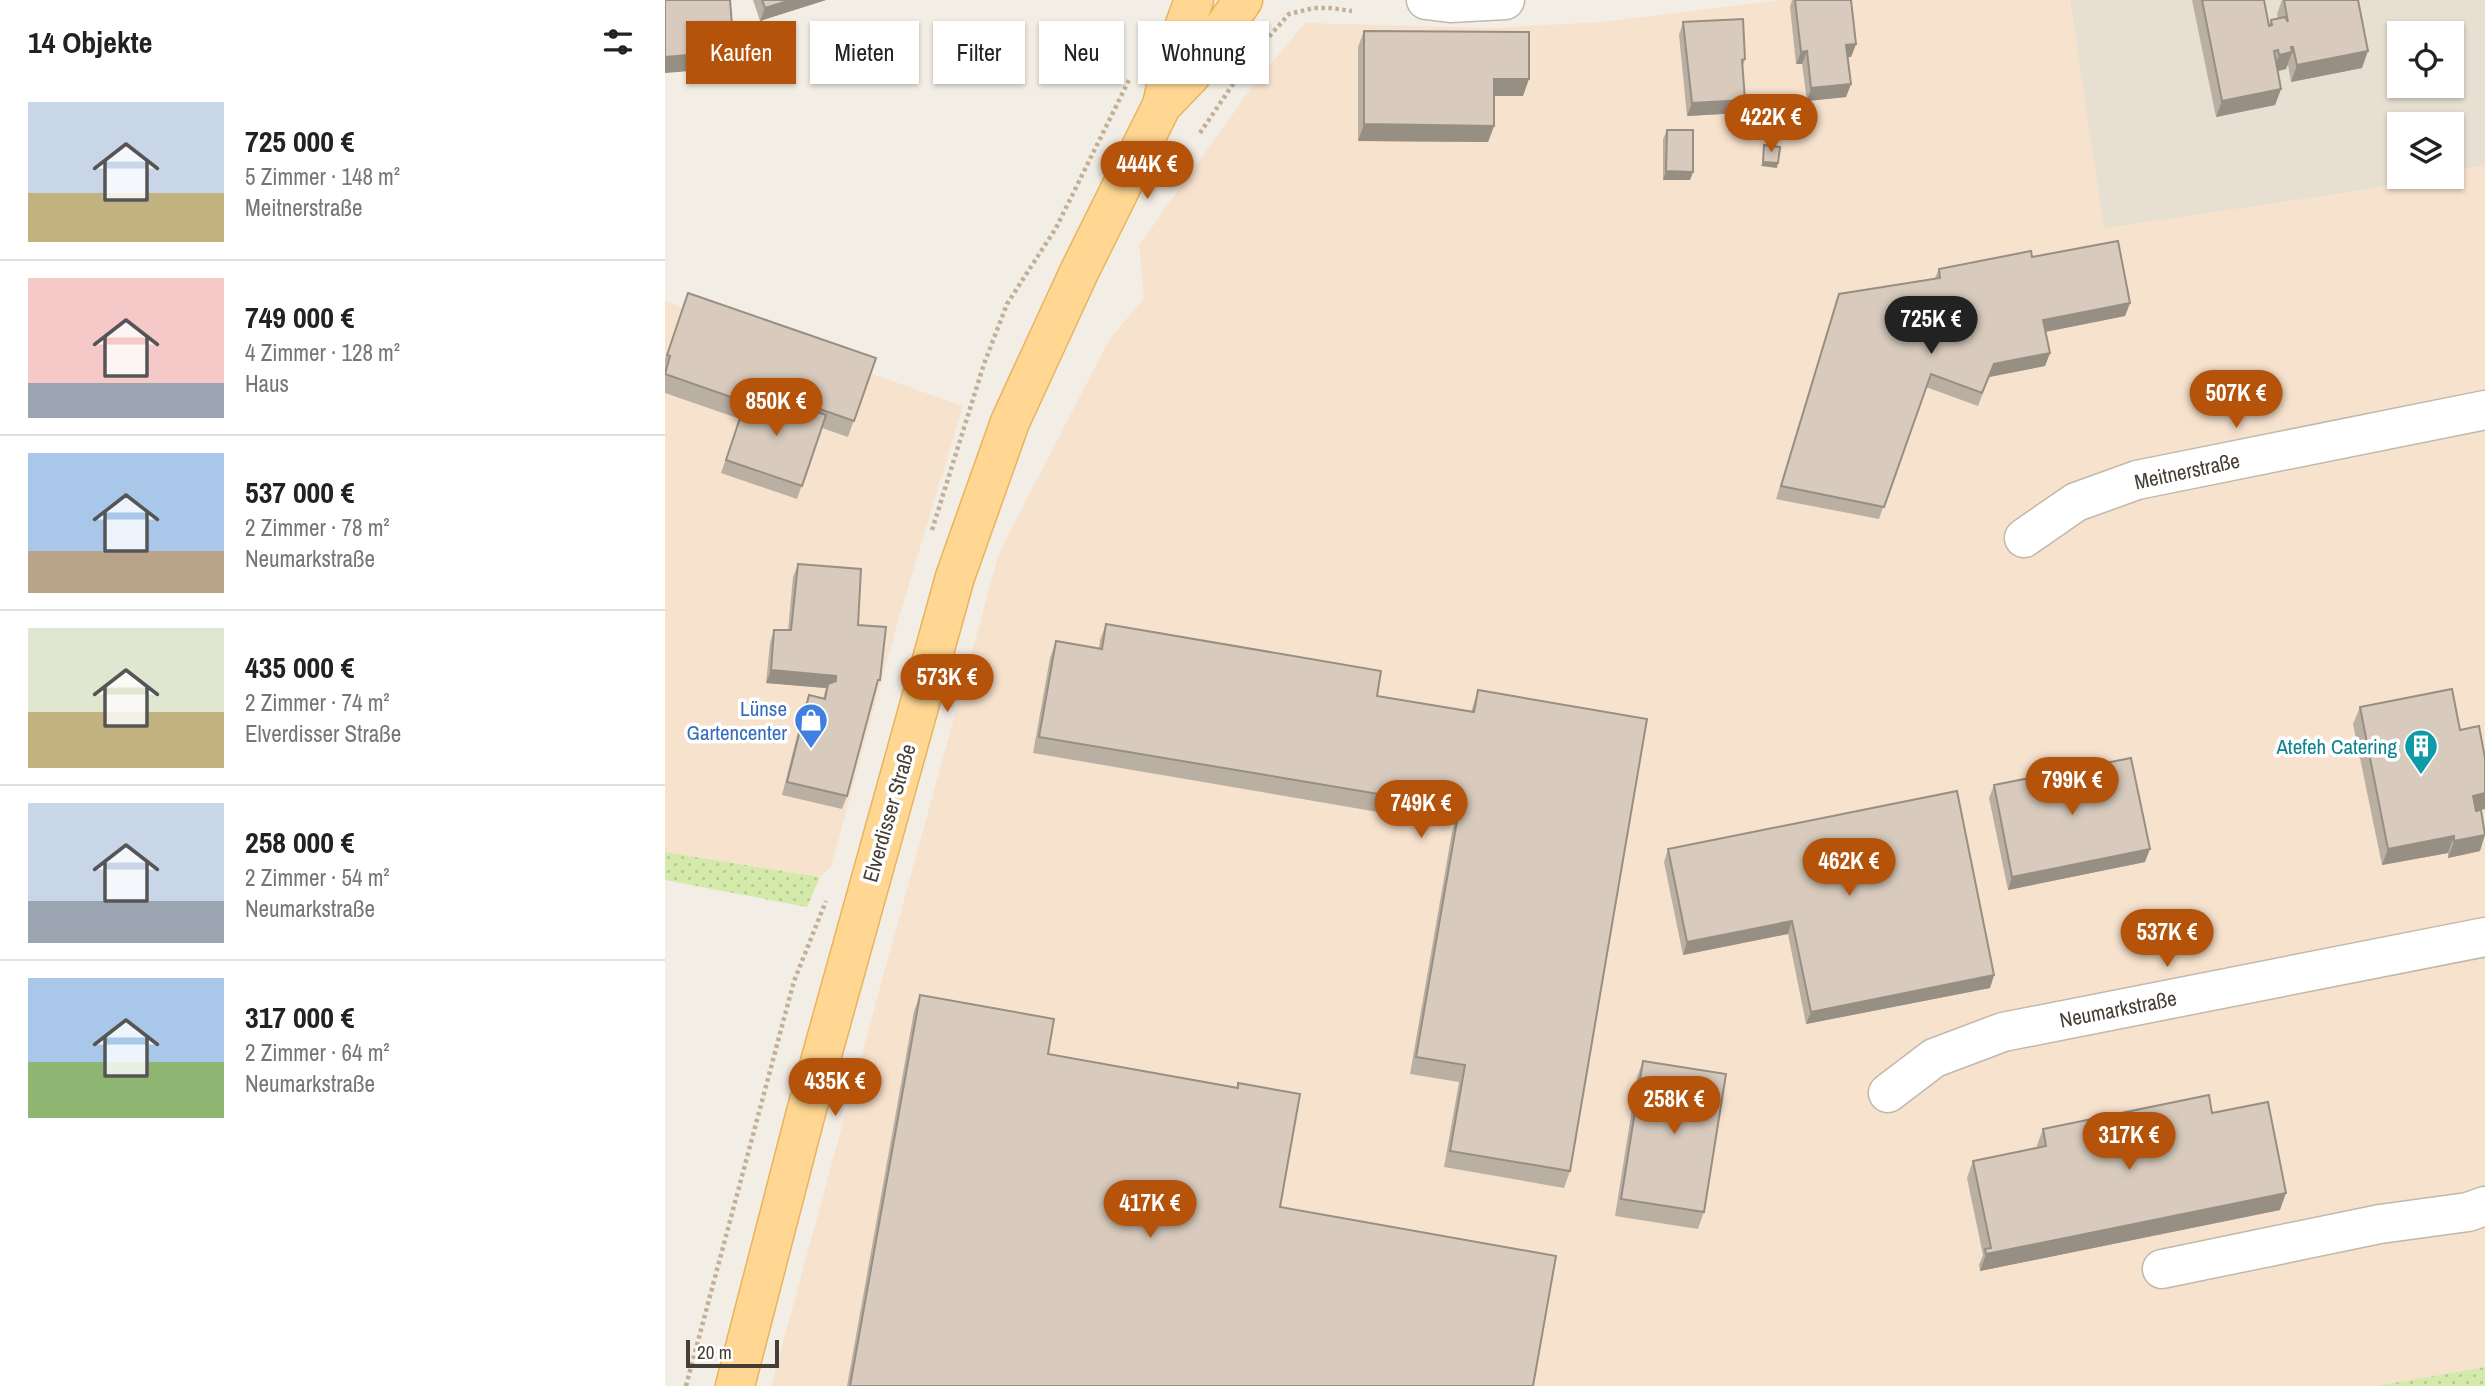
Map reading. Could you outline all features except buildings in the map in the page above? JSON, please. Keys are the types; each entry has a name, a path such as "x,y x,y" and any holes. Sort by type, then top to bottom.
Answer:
{"main road":[{"name":"Elverdisser Straße","path":"735,1386 805,1116 955,577 1010,422 1080,270 1162,105 1172,60 1194,0"},
{"name":"Elverdisser Straße","path":"1162,105 1191,75 1243,0"}],"street":[{"path":"1426,0 1450,3 1504,0"},
{"name":"Meitnerstraße","path":"2024,538 2076,502 2137,481 2485,410"},
{"name":"Neumarkstraße","path":"1888,1093 1934,1058 2003,1032 2485,937"},
{"path":"2162,1269 2380,1224 2468,1212 2485,1206"}],"path":[{"path":"1200,133 1252,55 1289,14 1314,8 1352,11"}],"shaded area":[{"path":"1782,0 2070,0 2104,228 2387,185 2387,189 2464,189 2464,169 2485,165 2485,1367 2376,1386 771,1386 999,553 1109,340 1144,298 1139,245 1254,84 1269,84 1269,66 1305,23 1492,28 1600,22"},
{"path":"2070,0 2485,0 2485,165 2464,169 2464,112 2387,112 2387,185 2103,229"},
{"path":"665,301 963,406 900,614 831,867 820,877 665,852"}],"green space":[{"path":"665,852 820,877 807,907 665,880"},
{"path":"2485,1367 2485,1386 2376,1386"}],"place":[{"name":"Lünse Gartencenter","path":"811,750"},
{"name":"Atefeh Catering","path":"2421,776"}]}
